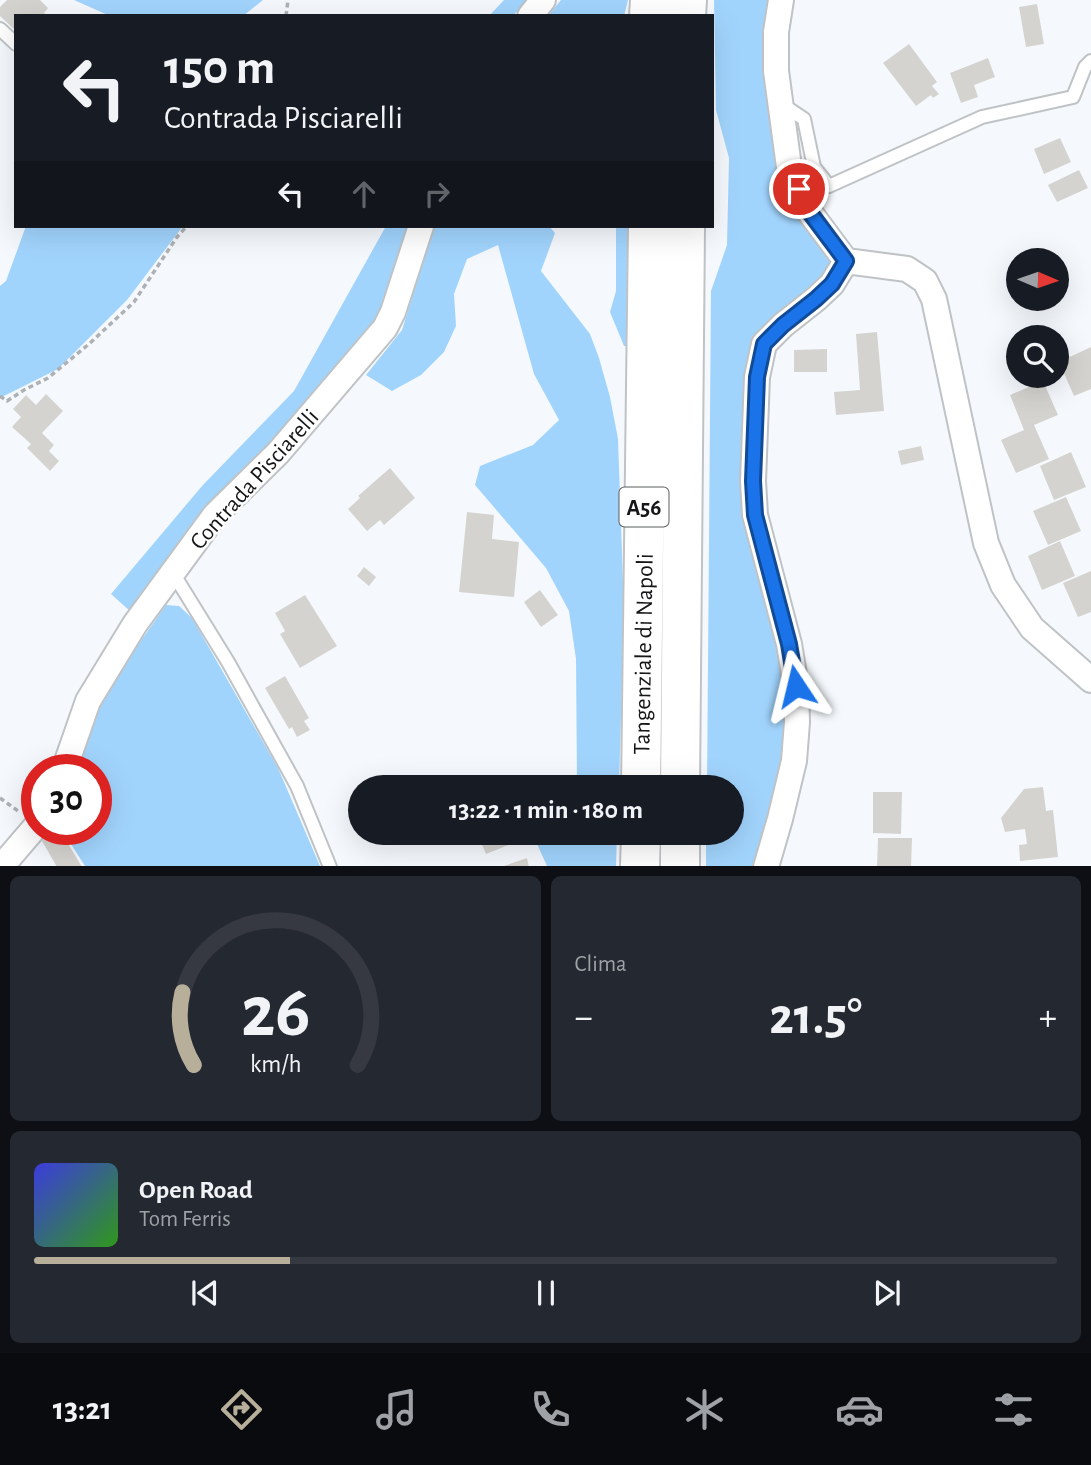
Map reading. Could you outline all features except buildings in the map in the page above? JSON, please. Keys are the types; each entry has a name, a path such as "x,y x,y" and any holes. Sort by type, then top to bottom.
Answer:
{"highway":[{"name":"Tangenziale di Napoli","path":"641,775 648,228"},
{"name":"Tangenziale di Napoli","path":"680,775 685,228"},
{"path":"640,866 641,845"},
{"path":"680,845 680,866"}],"street":[{"path":"532,14 543,0"},
{"path":"781,0 776,32 776,71 780,103 789,167 808,210 846,261 907,269 925,281 934,299 986,543 1003,585 1031,628 1091,680"},
{"name":"Contrada Pisciarelli","path":"70,754 88,701 135,624 215,515 278,453 385,328 393,313 420,228"},
{"path":"766,866 794,761 797,710 789,644 755,515 753,481 757,377 764,344 832,284 846,261"},
{"path":"1,866 21,843"}],"lane":[{"path":"0,29 14,42"},
{"path":"780,103 804,118 814,167 829,186 982,117 1073,97 1091,61"},
{"path":"173,573 228,662 297,786 330,866"}],"path":[{"path":"0,396 7,401 48,378 89,344 134,302 185,228"}],"shaded area":[{"path":"74,0 263,0 246,14 106,14"},
{"path":"504,0 527,0 515,14 491,14"},
{"path":"561,0 628,0 624,14 550,14"},
{"path":"714,0 773,0 768,80 836,262 750,381 786,699 784,752 757,866 706,866 706,845 744,845 744,775 707,775 711,291 727,245 729,158 716,110"},
{"path":"25,228 181,228 127,300 58,369 0,398 0,286 6,281"},
{"path":"385,228 413,228 387,309 131,612 111,594 202,486 294,391"},
{"path":"433,228 551,228 555,233 541,271 590,334 610,397 618,439 624,610 619,775 577,775 576,659 569,611 546,568 475,485 480,466 533,445 559,420 534,374 498,245 467,259 454,294 456,326 444,352 421,375 392,391 366,375 402,330"},
{"path":"616,228 628,228 627,346 624,346 610,312 616,291"},
{"path":"166,605 179,606 192,618 278,768 320,866 85,866 72,845 112,845 112,754 80,754 102,696"},
{"path":"537,845 617,845 616,866 547,866"}],"route":[{"path":"796,686 789,644 755,515 753,481 757,377 764,344 832,284 846,261 808,210 799,189"}]}
